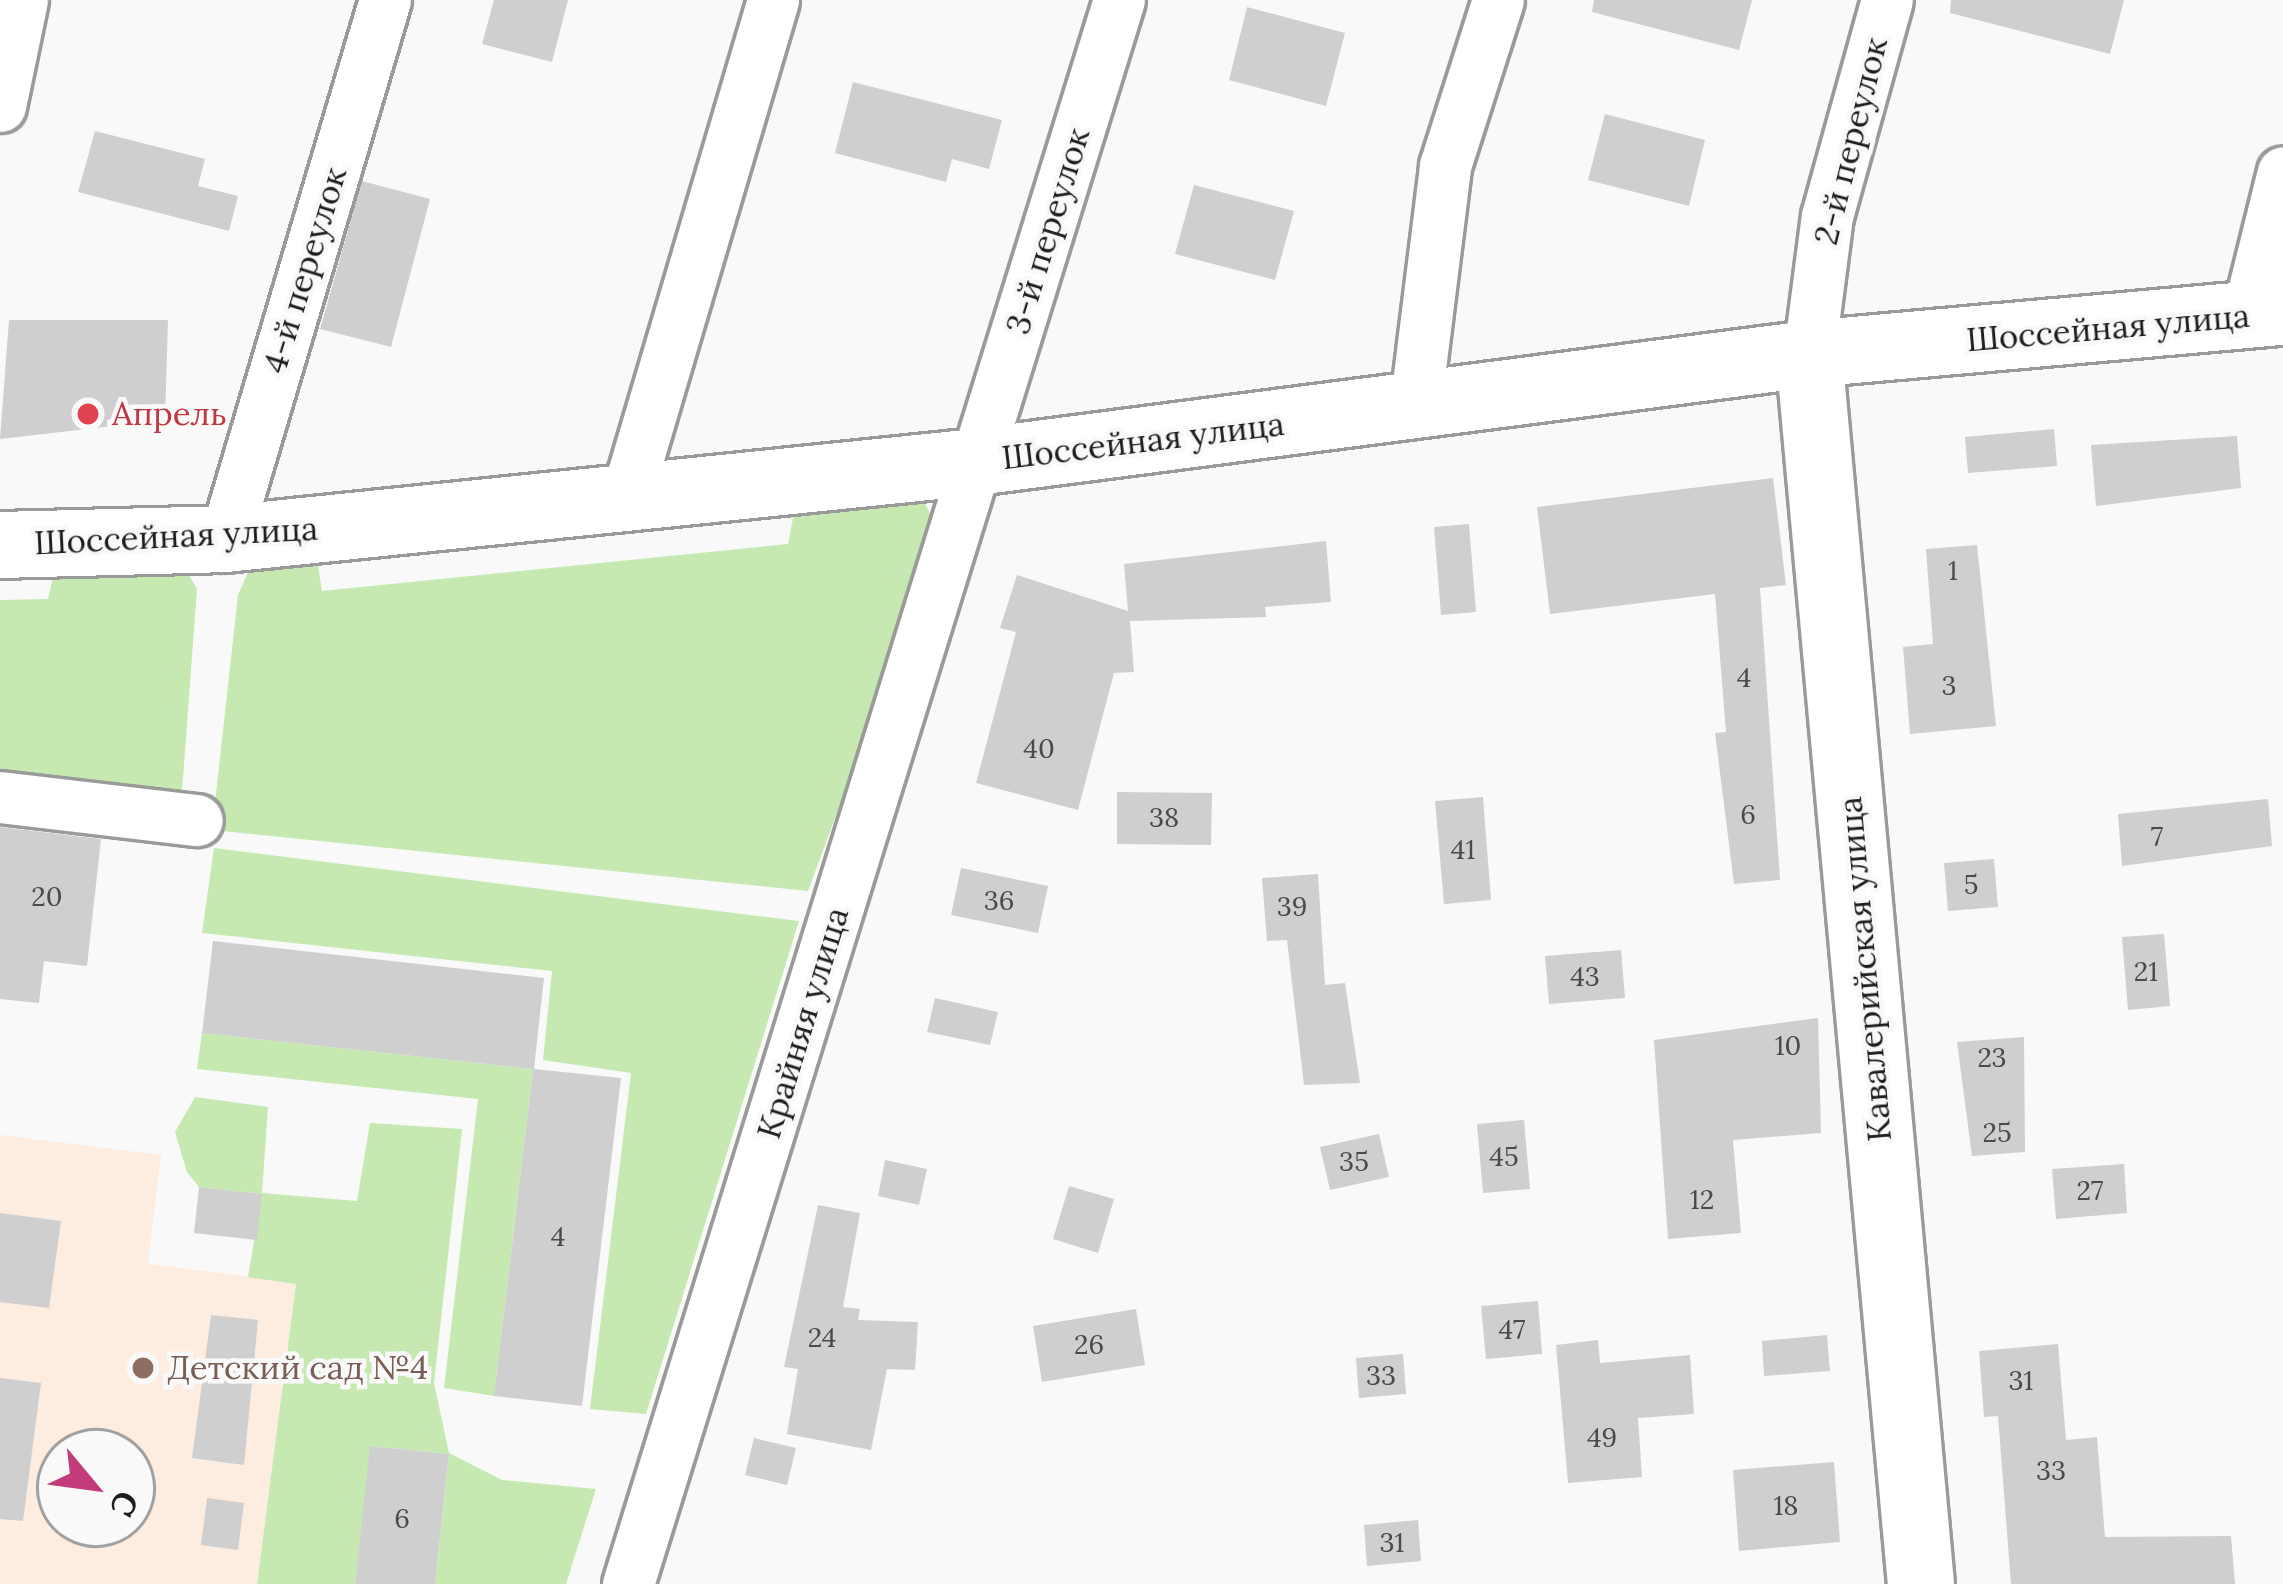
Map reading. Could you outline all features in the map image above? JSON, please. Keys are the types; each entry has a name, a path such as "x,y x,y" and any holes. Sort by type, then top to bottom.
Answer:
{"main road":[{"name":"Шоссейная улица","path":"0,545 225,539 976,462 1809,354 2265,314"},
{"name":"Кавалерийская улица","path":"1809,354 1921,1584"}],"street":[{"path":"0,106 22,0"},
{"name":"4-й переулок","path":"225,539 386,0"},
{"path":"626,498 773,0"},
{"name":"3-й переулок","path":"976,462 1119,0"},
{"path":"1415,408 1445,166 1498,0"},
{"name":"2-й переулок","path":"1809,354 1826,216 1887,0"},
{"path":"2265,314 2283,172"},
{"name":"Крайняя улица","path":"628,1584 976,462"},
{"path":"0,797 197,820"}],"shaded area":[{"name":"Детский сад №4","path":"0,1135 161,1155 148,1264 296,1283 257,1584 0,1584"}],"green space":[{"path":"917,490 938,527 935,548 808,891 212,830 238,595 253,561 317,559 322,591 788,544 795,508"},
{"path":"54,572 187,572 197,589 181,805 0,783 0,600 48,599"},
{"path":"214,848 799,921 646,1414 590,1409 631,1073 543,1060 552,971 202,933"},
{"path":"202,1033 533,1069 494,1396 444,1388 478,1099 197,1069"},
{"path":"195,1097 268,1107 262,1193 357,1201 370,1123 462,1129 434,1383 449,1453 502,1480 596,1489 566,1584 435,1584 449,1454 371,1446 355,1584 257,1584 296,1284 248,1277 262,1194 199,1187 187,1172 175,1132"}],"building":[{"path":"494,0 568,0 552,62 482,44"},
{"path":"1594,0 1752,0 1739,50 1592,12"},
{"path":"1951,0 2124,0 2110,54 1950,13"},
{"path":"1247,7 1345,33 1326,106 1229,80"},
{"path":"853,82 1002,120 989,169 952,159 946,182 835,153"},
{"path":"1605,114 1705,140 1689,206 1588,180"},
{"path":"95,131 205,159 198,186 238,196 229,231 78,192"},
{"path":"362,181 430,199 391,347 320,329"},
{"path":"1194,185 1294,211 1275,280 1175,254"},
{"path":"9,320 168,320 165,420 0,439"},
{"path":"2054,429 2057,466 1968,473 1965,437"},
{"path":"2237,436 2241,488 2096,506 2091,445"},
{"path":"1773,478 1786,585 1760,588 1780,880 1734,884 1715,733 1726,732 1715,594 1550,614 1537,507"},
{"path":"1469,524 1476,612 1441,615 1434,527"},
{"path":"1326,541 1331,602 1265,607 1266,617 1130,621 1134,672 1114,673 1078,810 976,783 1016,632 1000,628 1017,575 1128,611 1124,564"},
{"path":"1977,545 1996,726 1910,734 1903,647 1933,644 1926,549"},
{"path":"1117,792 1212,793 1211,845 1117,844"},
{"path":"1483,797 1491,900 1444,904 1435,801"},
{"path":"2268,799 2272,846 2122,866 2118,814"},
{"path":"0,827 101,839 87,966 44,961 39,1003 0,999"},
{"path":"1994,859 1998,907 1948,911 1944,863"},
{"path":"961,868 1048,886 1038,933 951,915"},
{"path":"1318,874 1325,985 1345,983 1360,1083 1304,1085 1287,940 1267,941 1262,878"},
{"path":"2164,934 2170,1006 2128,1010 2122,937"},
{"path":"213,941 544,978 534,1069 621,1078 582,1406 494,1396 533,1069 202,1033"},
{"path":"1621,950 1625,998 1549,1004 1545,956"},
{"path":"935,998 998,1012 990,1045 927,1032"},
{"path":"1818,1018 1821,1133 1733,1140 1741,1233 1668,1239 1654,1040"},
{"path":"2024,1037 2025,1152 1972,1156 1957,1042"},
{"path":"1524,1120 1530,1189 1483,1193 1477,1124"},
{"path":"1379,1134 1389,1177 1330,1190 1320,1147"},
{"path":"885,1160 927,1169 919,1205 878,1196"},
{"path":"2124,1164 2127,1213 2056,1219 2052,1169"},
{"path":"1069,1186 1114,1199 1098,1253 1053,1239"},
{"path":"199,1187 262,1194 257,1240 194,1233"},
{"path":"818,1205 860,1213 843,1307 860,1309 858,1320 918,1322 915,1370 887,1369 871,1450 787,1434 798,1369 784,1367"},
{"path":"0,1213 61,1221 49,1308 0,1302"},
{"path":"1538,1301 1542,1354 1486,1359 1481,1306"},
{"path":"1136,1309 1145,1365 1042,1382 1033,1326"},
{"path":"211,1315 258,1320 244,1465 192,1458"},
{"path":"1827,1335 1830,1371 1764,1376 1762,1341"},
{"path":"1598,1340 1600,1363 1690,1355 1694,1414 1638,1418 1642,1477 1568,1483 1556,1345"},
{"path":"2058,1344 2066,1440 2097,1437 2105,1537 2231,1536 2235,1584 2011,1584 1998,1416 1984,1417 1979,1351"},
{"path":"1403,1354 1406,1394 1359,1398 1356,1358"},
{"path":"0,1378 41,1383 23,1521 0,1519"},
{"path":"754,1438 796,1448 787,1485 745,1475"},
{"path":"370,1446 449,1454 435,1584 355,1584"},
{"path":"1834,1462 1840,1542 1739,1551 1733,1470"},
{"path":"207,1498 244,1503 238,1550 201,1545"},
{"path":"1418,1520 1421,1561 1367,1566 1364,1525"}],"place":[{"name":"Апрель","path":"88,414"},
{"name":"Детский сад №4","path":"143,1368"}]}
